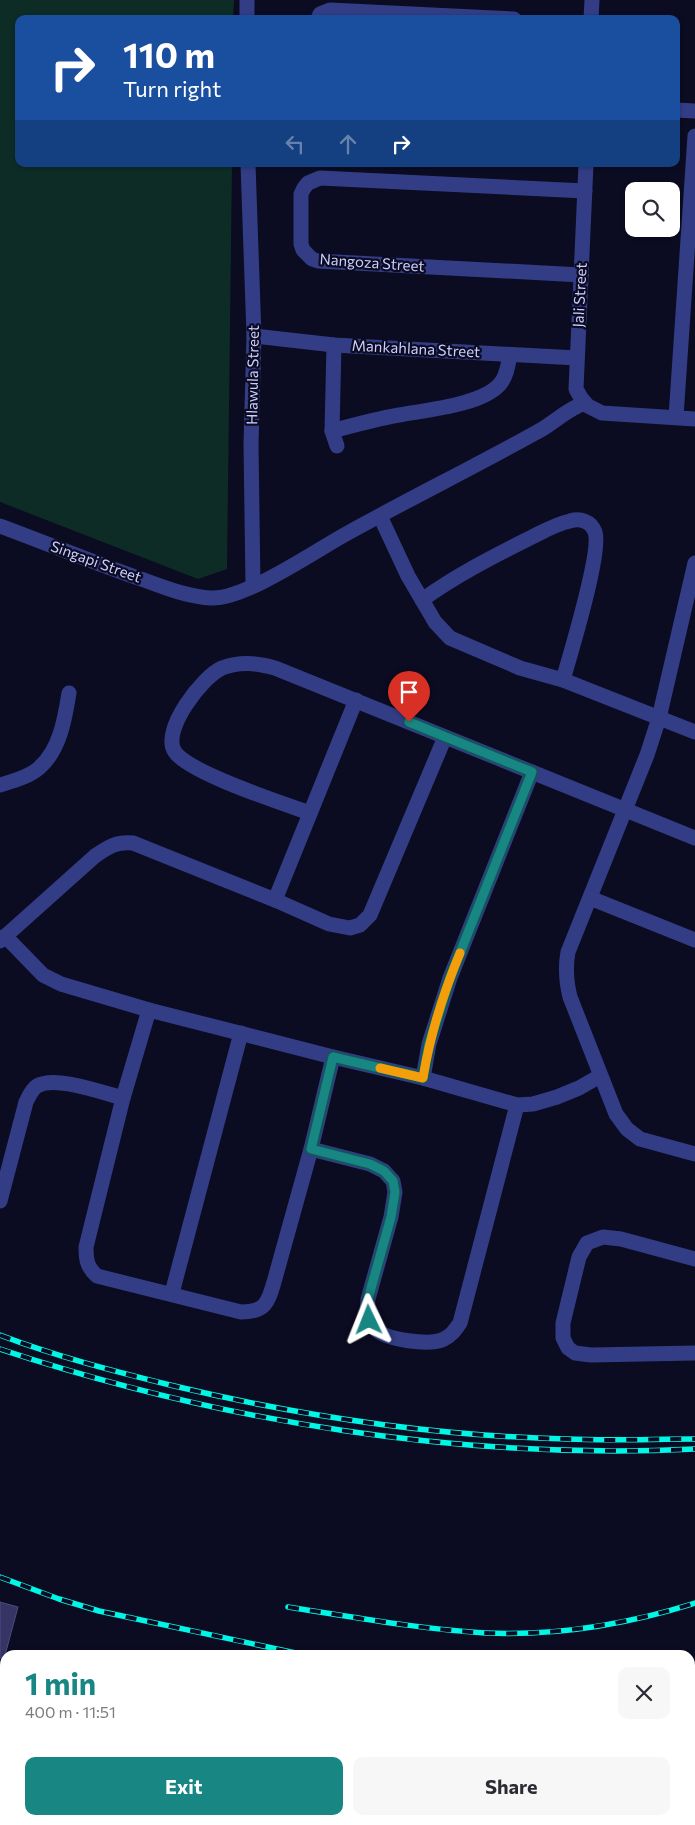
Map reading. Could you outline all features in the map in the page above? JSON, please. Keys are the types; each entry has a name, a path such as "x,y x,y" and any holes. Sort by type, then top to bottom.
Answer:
{"street":[{"path":"247,0 247,15"},
{"path":"591,15 592,0"},
{"path":"320,15 330,10 432,15"},
{"path":"680,110 695,111"},
{"path":"676,417 695,136"},
{"name":"Hlawula Street","path":"248,167 254,336 251,444 253,586"},
{"name":"Jali Street","path":"585,403 580,398 576,389 586,167"},
{"name":"Nangoza Street","path":"581,275 318,261 307,254 301,244 302,194 308,183 320,178 585,191"},
{"name":"Mankahlana Street","path":"254,336 334,345 577,358"},
{"path":"334,345 332,431 337,446"},
{"path":"332,431 399,414 447,408 474,399 500,384 507,370 510,355"},
{"path":"585,403 602,413 695,419"},
{"name":"Singapi Street","path":"0,526 118,571 192,596 226,598 253,586 537,432 577,406 585,403"},
{"path":"380,516 408,576 435,622 450,638 520,668 563,680 695,732"},
{"path":"422,600 436,589 496,555 571,520 585,521 592,525 596,533 596,548 586,596 563,680"},
{"path":"695,563 659,718 647,755 568,952 565,967 570,997 616,1114 627,1129 640,1139 695,1154"},
{"path":"310,813 204,772 182,760 174,751 172,744 176,723 187,704 204,682 220,669 248,663 274,668 695,838"},
{"path":"0,785 28,775 39,769 46,761 60,734 69,693"},
{"path":"275,900 356,700"},
{"path":"445,737 370,915 360,925 350,928 329,924 275,900 132,843 117,843 96,856 3,938 43,974 61,984 149,1010 423,1078 517,1105 533,1104 557,1097 579,1088 600,1076"},
{"path":"423,1078 429,1044 450,978 532,772"},
{"path":"590,898 695,940"},
{"path":"149,1010 123,1098 86,1247 86,1261 90,1270 97,1276 172,1293 242,1312 254,1312 261,1308 272,1291 311,1149 333,1057"},
{"path":"172,1293 241,1033"},
{"path":"0,1201 26,1102 37,1086 48,1082 63,1084 123,1098"},
{"path":"311,1149 370,1164 384,1171 393,1181 395,1192 391,1217 368,1299 367,1310 369,1320 382,1333 416,1342 433,1343 443,1340 453,1333 460,1323 517,1105"},
{"path":"695,1259 620,1238 603,1237 587,1244 579,1258 563,1323 563,1338 568,1348 575,1353 591,1355 695,1353"}],"green space":[{"path":"0,0 234,0 233,15 15,15 15,167 232,167 227,569 198,579 0,502"}],"building":[{"path":"0,1602 18,1607 6,1650 0,1650"}],"railway":[{"path":"0,1335 106,1369 219,1396 317,1415 467,1434 599,1440 695,1439"},
{"path":"0,1349 84,1375 169,1397 256,1416 343,1430 431,1441 519,1448 607,1451 695,1449"},
{"path":"0,1577 59,1599 99,1611 282,1650"},
{"path":"288,1607 436,1629 485,1633 538,1633 618,1623 695,1603"}],"slow traffic":[{"path":"380,1068 423,1078 429,1044 460,953"}],"route":[{"path":"369,1320 367,1310 368,1299 391,1217 395,1192 393,1181 384,1171 370,1164 311,1149 333,1057 423,1078 429,1044 450,978 532,772 409,722"}]}
